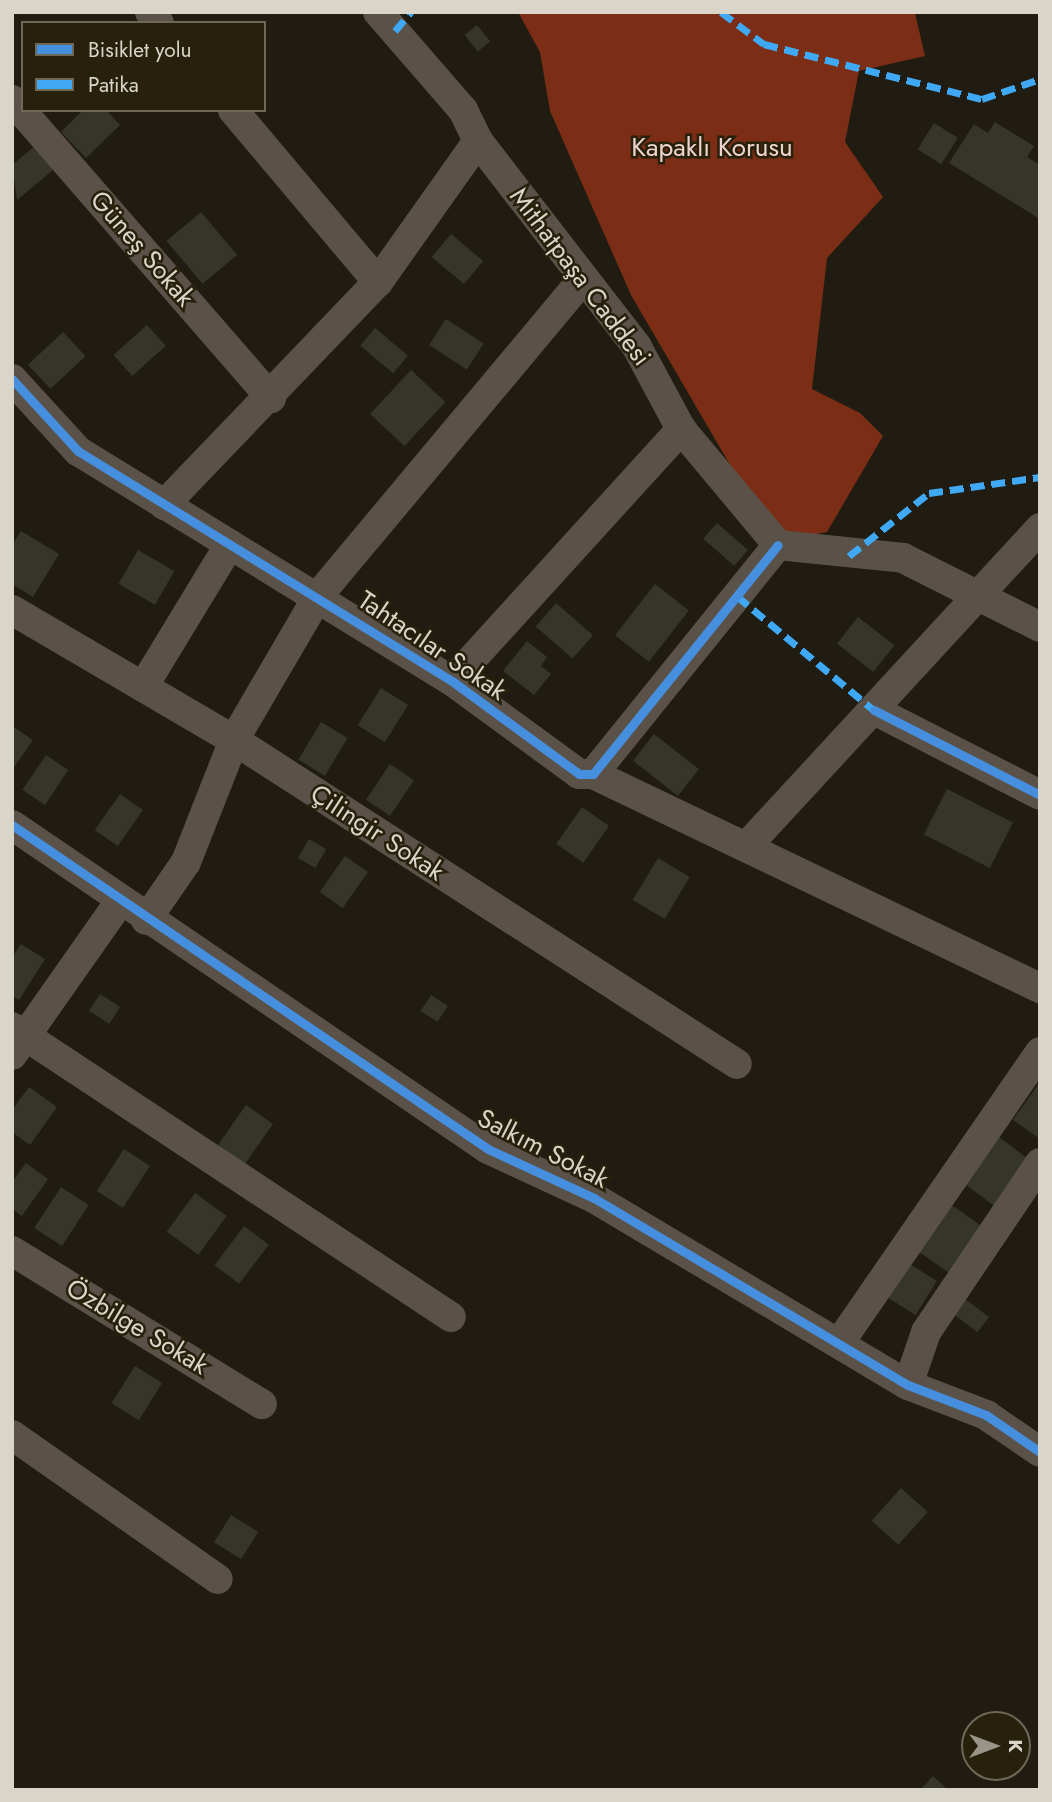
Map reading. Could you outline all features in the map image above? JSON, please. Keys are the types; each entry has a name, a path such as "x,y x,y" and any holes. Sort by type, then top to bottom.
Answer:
{"street":[{"name":"Mithatpaşa Caddesi","path":"384,15 463,110 478,141 582,280 637,347 681,429 778,545"},
{"name":"Güneş Sokak","path":"22,112 271,398"},
{"path":"235,112 378,282"},
{"path":"164,505 271,398 378,282 478,141"},
{"path":"146,920 186,862 234,740 318,596 582,280"},
{"name":"Tahtacılar Sokak","path":"12,379 78,451 318,596 452,681 579,774 593,774 1040,988"},
{"path":"452,681 681,429"},
{"path":"746,847 981,599 1040,528"},
{"path":"143,687 230,544"},
{"path":"593,774 778,545 903,558 1040,626"},
{"name":"Çilingir Sokak","path":"12,610 234,740 737,1064"},
{"path":"874,710 1040,795"},
{"name":"Salkım Sokak","path":"12,825 146,920 488,1149 594,1198 908,1385 986,1415 1040,1452"},
{"path":"121,900 17,1039 451,1317"},
{"path":"839,1342 1040,1052"},
{"path":"908,1385 926,1332 1040,1163"},
{"name":"Özbilge Sokak","path":"12,1251 262,1404"},
{"path":"12,1435 218,1579"}],"green space":[{"name":"Kapaklı Korusu","path":"518,12 915,13 925,56 859,71 845,142 883,197 827,258 812,389 860,413 883,436 827,532 775,542 631,295 550,111 540,52"}],"building":[{"path":"477,25 490,41 478,51 465,35"},
{"path":"81,112 108,112 120,125 86,158 61,132"},
{"path":"995,122 1034,146 1027,157 1040,165 1040,219 949,163 974,124 988,133"},
{"path":"934,123 958,138 941,164 918,149"},
{"path":"40,142 59,165 17,200 12,165"},
{"path":"201,212 237,255 203,284 167,241"},
{"path":"451,234 483,261 464,284 432,257"},
{"path":"446,319 484,344 467,370 429,345"},
{"path":"147,325 166,346 132,376 114,355"},
{"path":"375,328 408,356 393,373 360,346"},
{"path":"63,332 86,356 50,389 28,365"},
{"path":"411,370 445,402 404,446 370,414"},
{"path":"717,523 748,550 734,566 703,539"},
{"path":"21,531 59,554 33,597 12,584 12,545"},
{"path":"138,550 174,571 155,605 118,584"},
{"path":"655,584 689,610 649,662 615,635"},
{"path":"556,603 593,635 573,659 536,626"},
{"path":"858,617 894,645 873,672 837,644"},
{"path":"527,641 547,657 541,666 551,674 534,695 503,671"},
{"path":"381,688 408,705 385,742 358,725"},
{"path":"321,722 348,738 325,776 298,760"},
{"path":"12,726 33,740 12,770"},
{"path":"654,734 699,769 678,796 633,761"},
{"path":"46,755 68,770 45,805 23,790"},
{"path":"390,764 414,780 390,816 366,800"},
{"path":"947,789 1013,823 990,868 924,834"},
{"path":"120,794 143,810 118,846 95,830"},
{"path":"582,807 609,826 583,863 556,844"},
{"path":"309,839 326,849 315,868 298,858"},
{"path":"345,856 368,872 343,908 320,892"},
{"path":"658,858 690,877 664,919 633,900"},
{"path":"21,944 45,959 19,1000 12,996 12,957"},
{"path":"100,994 120,1007 109,1024 89,1011"},
{"path":"431,995 448,1006 437,1022 421,1011"},
{"path":"1040,1082 1040,1139 1013,1120"},
{"path":"29,1087 57,1107 30,1145 12,1132 12,1110"},
{"path":"246,1105 273,1124 245,1164 218,1145"},
{"path":"999,1137 1030,1160 995,1207 964,1183"},
{"path":"124,1149 150,1166 123,1208 97,1191"},
{"path":"26,1163 48,1179 22,1216 12,1209 12,1182"},
{"path":"61,1187 89,1205 62,1246 34,1228"},
{"path":"195,1193 227,1216 198,1255 167,1232"},
{"path":"950,1204 982,1226 949,1273 917,1251"},
{"path":"244,1226 269,1245 239,1284 215,1265"},
{"path":"908,1263 937,1281 916,1315 887,1297"},
{"path":"961,1296 989,1317 978,1332 950,1311"},
{"path":"135,1366 162,1383 139,1420 112,1403"},
{"path":"901,1488 928,1512 898,1545 872,1521"},
{"path":"231,1515 258,1532 241,1559 214,1542"},
{"path":"933,1776 948,1790 920,1790"}],"marked path":[{"path":"395,31 411,12"},
{"path":"721,12 764,44 982,99 1040,79"},
{"path":"849,556 929,493 1040,477"},
{"path":"737,596 874,710"}],"cycle path":[{"path":"12,379 78,451 452,681 579,774 593,774 778,545"},
{"path":"874,710 1040,795"},
{"path":"12,825 488,1149 594,1198 908,1385 986,1415 1040,1452"}]}
